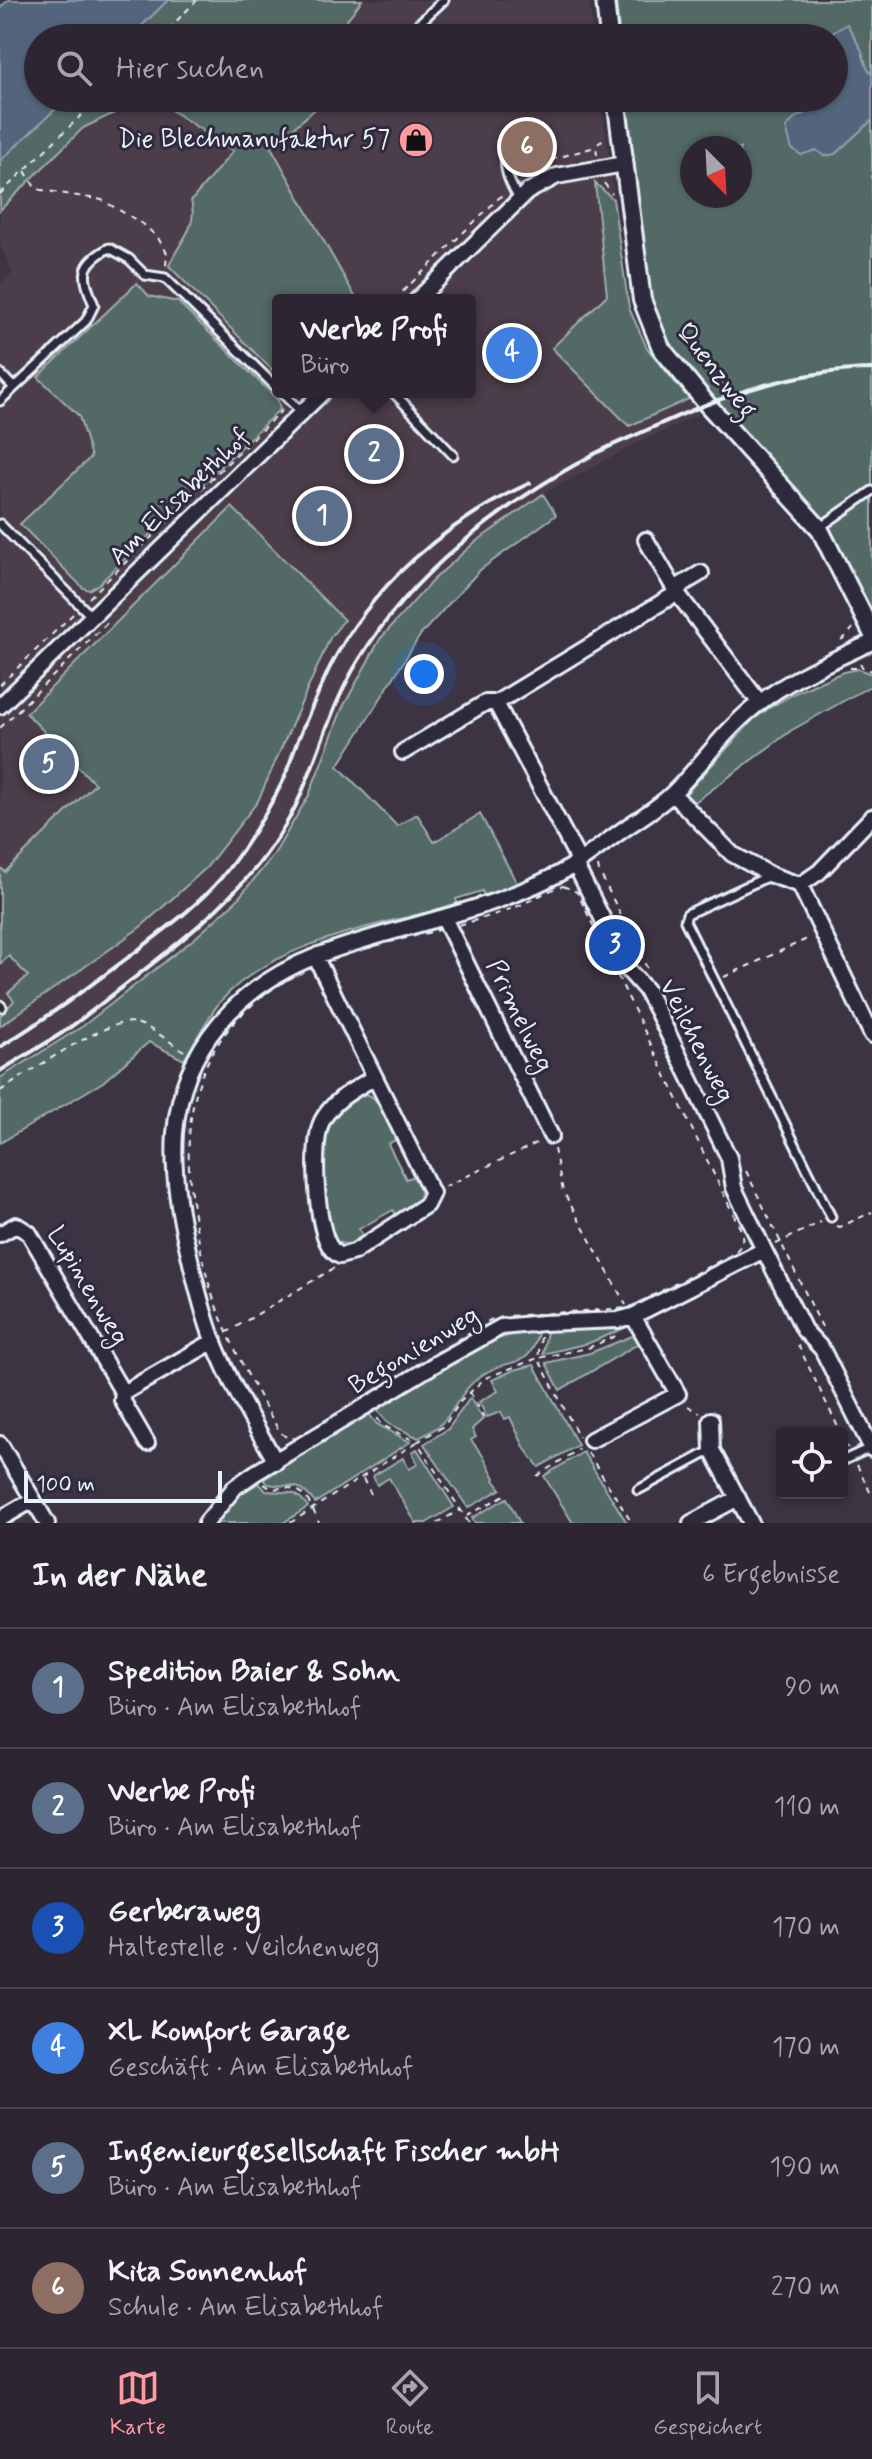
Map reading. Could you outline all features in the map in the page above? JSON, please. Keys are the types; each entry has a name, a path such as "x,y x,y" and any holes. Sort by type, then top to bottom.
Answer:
{"street":[{"path":"605,0 608,24"},
{"name":"Quenzweg","path":"618,112 642,300 661,348 706,403 819,528 872,633"},
{"path":"423,294 527,192 557,176 624,164"},
{"name":"Am Elisabethhof","path":"0,706 86,611 317,398"},
{"path":"646,540 677,593 760,703"},
{"path":"403,752 485,703 496,703 677,593 681,585 701,573"},
{"path":"276,1462 241,1401 214,1341 196,1290 178,1208 175,1135 179,1106 195,1058 234,1005 259,985 318,960 446,923 549,879 577,862 673,794 760,703 787,684 872,642"},
{"name":"Veilchenweg","path":"496,703 629,971 646,990 664,1025 729,1158 734,1188 804,1330 822,1349 872,1448"},
{"path":"673,794 732,854 771,875 800,885 871,1032"},
{"path":"800,885 819,872 872,817"},
{"name":"Primelweg","path":"446,923 551,1136"},
{"path":"318,960 373,1078 432,1193 426,1205 354,1252 340,1256 329,1247 319,1213 315,1151 321,1122 337,1100 373,1078"},
{"name":"Lupinenweg","path":"0,1234 16,1225 29,1233 123,1393 122,1400 147,1443"},
{"name":"Begonienweg","path":"206,1523 235,1487 255,1473 366,1402 501,1327 618,1320 764,1250"},
{"path":"587,1443 678,1394 631,1312"},
{"path":"123,1393 214,1341"},
{"path":"711,1420 712,1450 751,1523"},
{"path":"0,1444 47,1523"},
{"path":"691,1523 738,1498"},
{"path":"0,1519 33,1500"}],"lane":[{"path":"418,24 444,0"},
{"path":"513,140 505,156 508,181 519,199"},
{"path":"0,401 86,321 94,305 86,285 85,270 92,258 109,248 129,259 145,275 165,278 272,384"},
{"path":"0,373 14,388"},
{"path":"287,398 302,413"},
{"path":"399,398 453,455"},
{"path":"819,528 872,491"},
{"path":"0,524 86,611"},
{"path":"771,875 687,914 685,921 831,1217"},
{"path":"848,1458 872,1448"},
{"path":"638,1490 712,1450"}],"path":[{"path":"174,24 197,0"},
{"path":"0,194 85,112"},
{"path":"25,171 36,189 102,200 143,224 158,238 167,253 165,278"},
{"path":"0,685 86,611 290,401"},
{"path":"842,670 863,668"},
{"path":"598,861 599,871 651,977"},
{"path":"563,886 577,892 741,1230 743,1237 738,1251 631,1312 498,1317 366,1402 297,1438 282,1435 227,1332 214,1300 190,1195 188,1132 192,1104 203,1073 224,1036 265,995 318,960 446,923 514,908 563,886"},
{"path":"716,981 822,932"},
{"path":"0,1091 83,1040 121,1021 138,1023 195,1058"},
{"path":"432,1193 551,1136 563,1191 631,1312"},
{"path":"747,1172 781,1242"},
{"path":"764,1250 831,1217 835,1226 840,1227 872,1212"},
{"path":"227,1332 334,1268 340,1256"},
{"path":"290,1523 444,1426 460,1402 485,1378 538,1358 564,1412 587,1443 632,1523"},
{"path":"470,1392 487,1423"},
{"path":"678,1394 683,1402 711,1420"},
{"path":"366,1402 382,1425 417,1442 469,1523"},
{"path":"537,1476 587,1443"},
{"path":"255,1473 266,1487 276,1490 290,1487 302,1493 319,1523"},
{"path":"363,1478 371,1494"},
{"path":"466,1517 508,1493"},
{"path":"437,1523 461,1509"}],"shaded area":[{"path":"362,0 589,0 592,24 344,24"},
{"path":"116,112 174,112 251,163 311,112 603,112 629,308 647,348 699,415 634,445 543,494 474,543 433,580 380,639 342,709 309,795 273,856 236,901 195,938 83,1026 0,1078 0,284 12,273 0,245 0,210 83,128"}],"green space":[{"path":"168,0 362,0 344,24 143,24"},
{"path":"616,0 872,0 872,75 861,49 848,41 848,24 619,24"},
{"path":"52,112 116,112 83,128 0,210 0,161"},
{"path":"174,112 312,112 271,147 354,294 272,294 272,370 169,266 190,227 191,201 233,151"},
{"path":"629,112 807,112 797,117 816,150 835,154 872,120 872,619 835,542 666,343 649,295"},
{"path":"595,183 613,199 629,308 647,348 689,399 629,426 552,348 607,295"},
{"path":"137,283 149,296 178,302 272,394 272,398 278,400 280,409 99,584 89,590 83,588 20,524 91,457 79,416 38,377"},
{"path":"543,494 556,515 480,570 421,634 338,766 397,826 417,814 434,842 480,814 518,885 485,898 482,891 456,899 458,905 330,938 269,964 242,981 220,1002 184,1060 149,1042 103,1082 0,1143 0,1078 83,1026 195,938 236,901 273,856 309,795 342,709 380,639 433,580 474,543"},
{"path":"232,507 344,620 330,638 258,801 206,868 143,925 0,1026 0,1016 14,1001 8,993 28,976 9,956 0,964 0,867 5,872 95,784 26,713"},
{"path":"858,669 872,674 872,685 792,730 691,805 683,797 753,720 769,708 797,692 843,672"},
{"path":"366,1094 376,1101 384,1113 397,1139 388,1144 406,1179 415,1176 420,1197 416,1204 397,1216 393,1210 359,1229 364,1237 361,1239 342,1244 335,1240 327,1220 322,1187 323,1139 328,1123 336,1112 353,1099"},
{"path":"631,1323 589,1343 543,1354 547,1331 616,1327"},
{"path":"538,1333 535,1344 525,1357 478,1378 441,1424 419,1438 389,1424 376,1409 468,1352 507,1336"},
{"path":"637,1334 641,1342 560,1390 546,1363 590,1353"},
{"path":"534,1365 578,1445 539,1467 525,1449 510,1417 505,1419 501,1412 487,1417 479,1402 498,1391 492,1380"},
{"path":"470,1398 483,1419 472,1429 476,1437 471,1440 501,1489 468,1508 424,1444 448,1429"},
{"path":"369,1414 377,1424 410,1442 315,1503 299,1488 268,1484 264,1479"},
{"path":"417,1449 454,1507 426,1523 416,1523 389,1478 377,1485 373,1476 403,1458 409,1469 418,1464 412,1452"},
{"path":"583,1452 627,1523 573,1523 544,1476"},
{"path":"259,1483 266,1491 295,1494 308,1507 283,1523 216,1523 241,1494"},
{"path":"507,1498 520,1523 475,1523 472,1518"}],"water":[{"path":"8,0 168,0 143,24 24,24 24,112 52,112 0,161 0,8"},
{"path":"848,26 872,75 872,120 835,154 825,156 816,150 801,155 792,149 786,128 796,117 807,112 848,112"}],"railway":[{"path":"0,1071 89,1013 184,938 244,881 271,847 295,808 335,706 350,675 380,629 431,571 490,520 554,477 602,450 729,396 784,380 872,369"},
{"path":"0,1047 134,953 211,889 270,806 329,669 366,610 414,559 441,537 469,517 530,483"}],"place":[{"name":"Die Blechmanufaktur 57","path":"416,140"},
{"name":"Kita Sonnenhof","path":"527,147"},
{"name":"XL Komfort Garage","path":"512,353"},
{"name":"Werbe Profi","path":"374,454"},
{"name":"Spedition Baier & Sohn","path":"322,516"},
{"name":"Ingenieurgesellschaft Fischer mbH","path":"49,764"},
{"name":"Gerberaweg","path":"615,945"}]}
